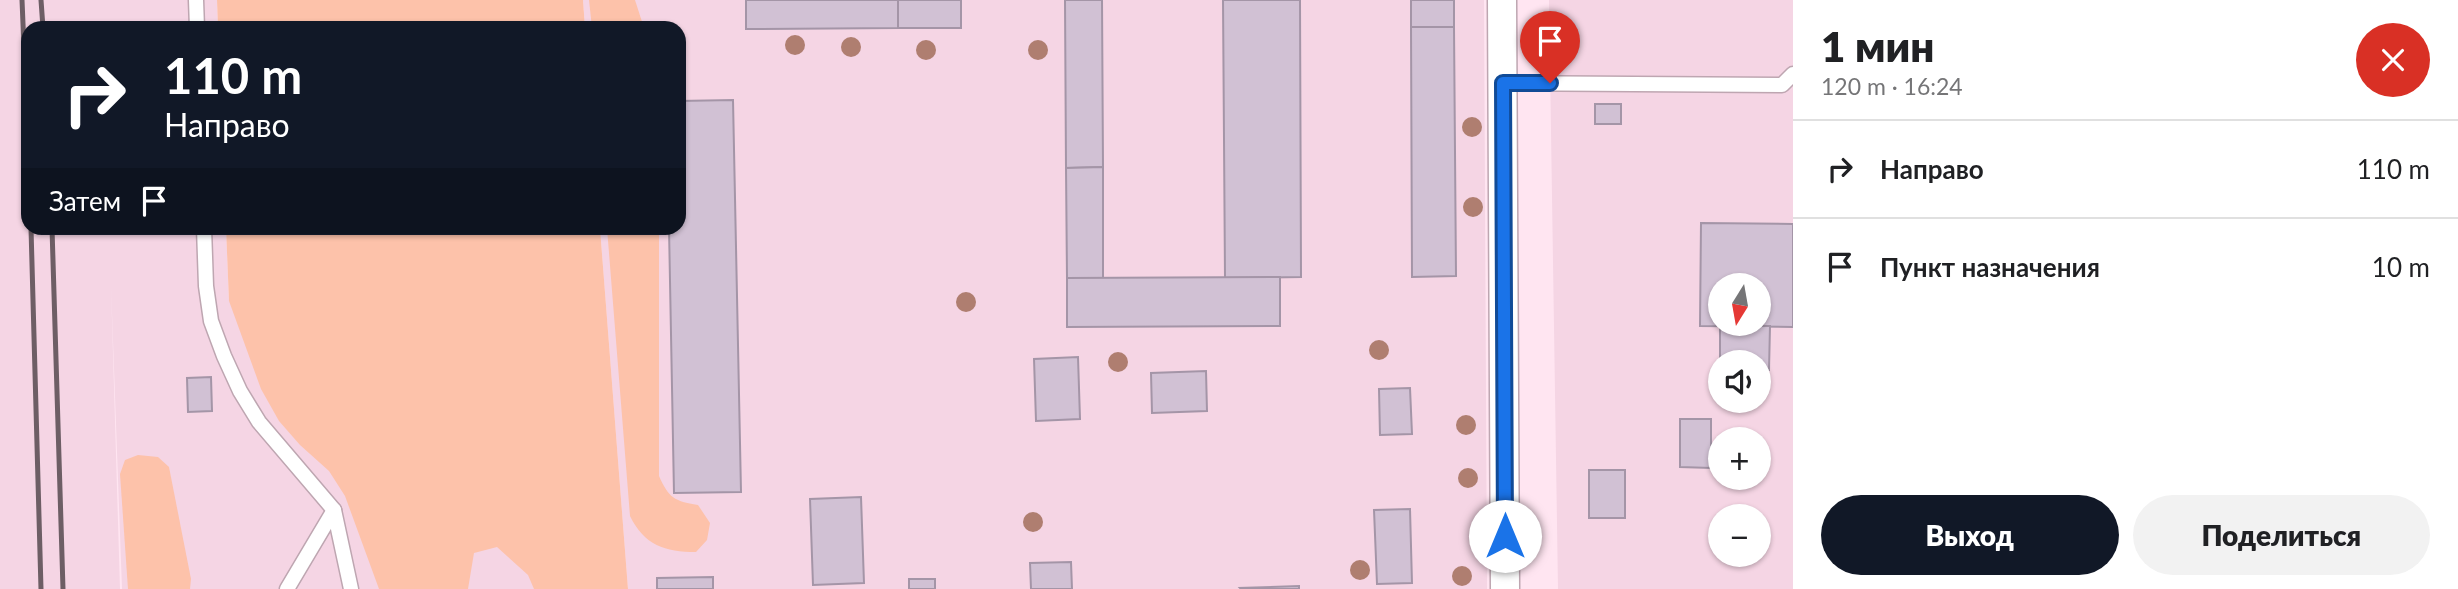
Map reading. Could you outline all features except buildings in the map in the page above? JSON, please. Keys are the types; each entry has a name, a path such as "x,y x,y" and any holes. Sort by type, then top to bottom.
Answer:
{"street":[{"path":"1502,0 1505,589"}],"lane":[{"path":"196,0 197,21"},
{"path":"1503,83 1782,85 1793,74"},
{"path":"204,235 205,286 211,321 240,391 259,422 334,510 351,589"},
{"path":"287,589 334,510"}],"shaded area":[{"path":"0,0 217,0 218,21 21,21 21,235 226,235 229,301 527,379 535,589 122,589 111,286 120,589 0,589"},
{"path":"217,0 583,0 584,21 218,21"},
{"path":"583,0 1484,0 1487,589 628,589 601,235 686,235 686,21 584,21"},
{"path":"589,0 635,0 642,21 591,21"},
{"path":"1549,0 1793,0 1793,589 1558,589"},
{"path":"226,235 601,235 628,589 534,589 528,575 497,547 474,553 468,589 379,589 345,496 329,471 300,445 279,421 261,389 229,301"},
{"path":"608,235 659,235 659,476 673,497 698,505 710,523 707,540 696,552 665,548 642,534 630,516"},
{"path":"138,455 158,457 169,467 191,579 190,589 128,589 120,474 125,460"}],"railway":[{"path":"22,0 23,21"},
{"path":"41,0 42,21"},
{"path":"31,235 41,589"},
{"path":"52,235 63,589"}],"route":[{"path":"1505,536 1503,83 1550,83"}]}
